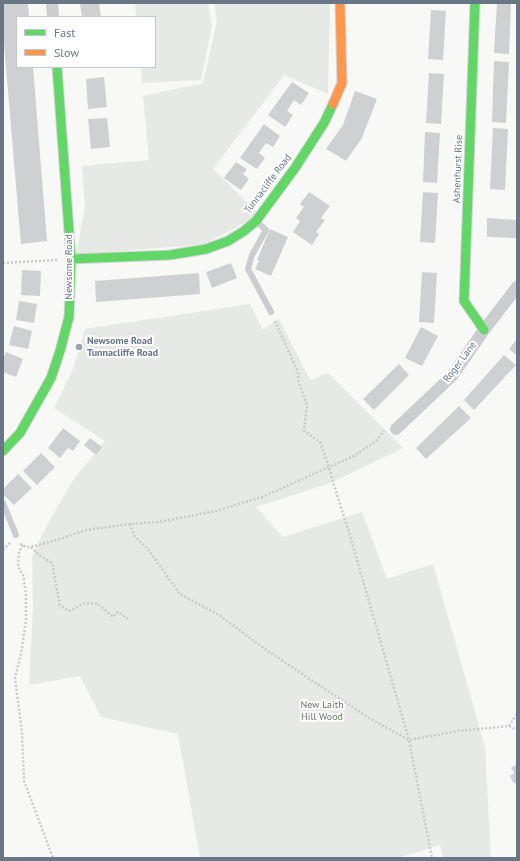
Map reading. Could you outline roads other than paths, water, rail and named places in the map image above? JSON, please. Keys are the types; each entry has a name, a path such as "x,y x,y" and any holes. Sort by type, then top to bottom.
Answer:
{"street":[{"path":"52,3 53,16"},
{"name":"Tunnacliffe Road","path":"71,259 170,255 206,249 228,241 256,221 295,168 324,123 342,83 340,3"},
{"name":"Ashenhurst Rise","path":"475,3 464,301 484,330"},
{"name":"Newsome Road","path":"3,451 20,433 51,378 69,317 71,259 57,68"},
{"name":"Roger Lane","path":"396,429 452,376 484,330 517,287"}],"lane":[{"path":"256,221 266,230 252,255 248,269 271,312"},
{"path":"3,503 16,535"}],"place":[{"name":"Newsome Road Tunnacliffe Road","path":"79,347"}],"park label":[{"name":"New Laith Hill Wood","path":"322,710"}]}
